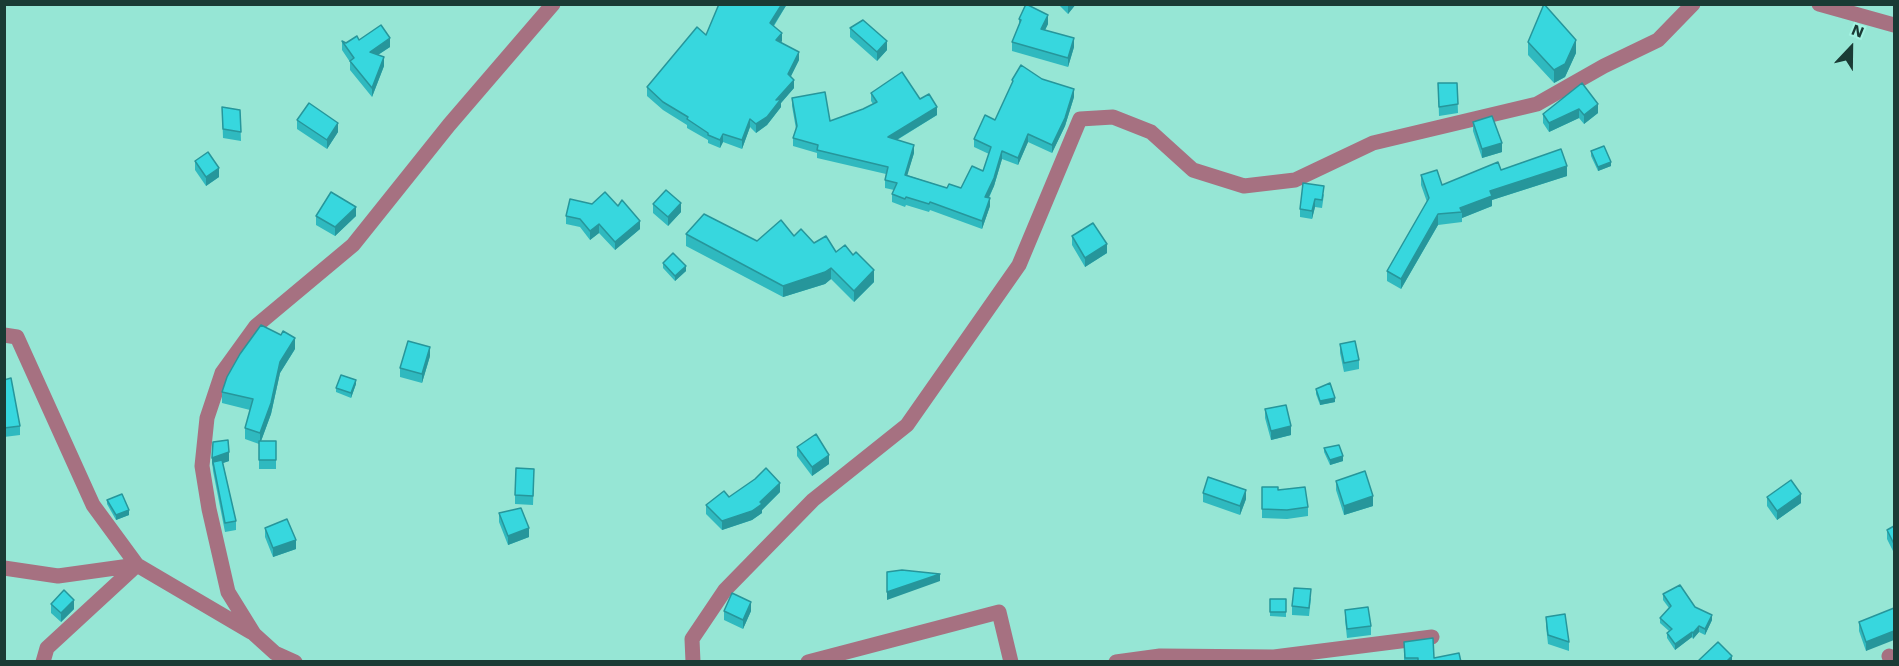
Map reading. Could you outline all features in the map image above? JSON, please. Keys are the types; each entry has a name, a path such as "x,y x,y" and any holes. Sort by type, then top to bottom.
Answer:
{"street":[{"path":"254,634 228,592 209,509 202,466 207,418 222,373 256,326 353,245 449,125 553,4"},
{"path":"693,662 692,639 724,590 813,500 907,425 1019,265 1080,119 1113,117 1151,132 1193,170 1244,186 1295,180 1373,144 1537,104 1604,66 1658,40 1693,4"},
{"path":"1819,4 1894,25"},
{"path":"4,335 17,337 93,504 137,565 254,634 275,653 295,662"},
{"path":"4,568 58,576 137,565"},
{"path":"43,662 47,648 137,565"},
{"path":"808,662 999,612 1011,662"},
{"path":"1116,662 1160,656 1274,657 1432,637"}],"building":[{"path":"719,4 782,4 770,23 782,33 776,40 799,52 788,74 794,80 776,100 781,99 767,117 756,124 750,119 742,140 723,134 720,140 708,135 687,119 688,117 663,102 647,87 697,27 706,35"},
{"path":"1026,4 1048,15 1041,29 1074,38 1068,58 1012,42"},
{"path":"1544,4 1576,40 1565,64 1554,70 1528,42"},
{"path":"863,20 887,41 877,52 850,28"},
{"path":"381,25 390,38 370,52 384,57 372,88 350,61 354,58 342,41 346,43 357,36 359,40"},
{"path":"1021,65 1042,79 1074,89 1065,118 1052,145 1028,134 1018,158 1002,151 994,178 985,197 990,198 982,221 930,202 929,204 906,197 905,199 892,194 897,183 885,180 888,167 817,150 818,145 793,138 797,126 792,98 825,92 830,121 877,102 871,93 902,72 920,99 929,94 937,107 888,137 914,145 905,175 947,188 949,184 961,188 972,166 983,171 991,147 974,139 985,115 995,120"},
{"path":"1438,83 1457,83 1458,104 1439,107"},
{"path":"1582,83 1598,104 1584,115 1579,109 1549,123 1543,114"},
{"path":"309,103 338,123 327,140 297,120"},
{"path":"222,107 240,110 241,132 223,129"},
{"path":"1492,116 1502,143 1482,149 1473,122"},
{"path":"1604,146 1611,162 1598,167 1591,151"},
{"path":"1561,149 1567,166 1490,191 1492,196 1460,208 1462,212 1438,214 1401,279 1387,271 1429,198 1421,175 1437,170 1442,185 1498,162 1501,170"},
{"path":"208,152 219,168 206,177 195,161"},
{"path":"1303,183 1324,186 1322,200 1315,199 1312,211 1300,209"},
{"path":"666,190 681,203 668,217 653,204"},
{"path":"331,192 356,207 335,227 316,216"},
{"path":"605,192 618,206 622,200 640,221 615,242 599,224 590,231 580,219 566,216 570,199 592,204"},
{"path":"704,214 757,241 781,220 794,236 801,229 814,243 826,236 836,252 845,245 853,255 856,252 874,270 854,291 831,268 783,286 686,234"},
{"path":"1093,223 1107,244 1085,258 1072,236"},
{"path":"673,253 686,266 675,276 663,263"},
{"path":"261,325 281,335 283,331 295,338 280,362 271,403 260,433 245,428 253,399 222,392 227,377 240,354"},
{"path":"408,341 430,347 422,374 400,368"},
{"path":"1355,341 1359,360 1344,363 1340,344"},
{"path":"341,375 356,380 351,393 336,388"},
{"path":"11,378 20,426 4,428 4,380"},
{"path":"1330,383 1335,398 1320,401 1316,389"},
{"path":"1286,405 1291,426 1271,431 1265,409"},
{"path":"816,434 829,455 812,467 797,447"},
{"path":"228,440 229,452 212,458 213,442"},
{"path":"259,441 276,441 276,460 259,460"},
{"path":"1339,445 1343,456 1330,460 1324,448"},
{"path":"222,460 236,521 225,523 213,462"},
{"path":"516,468 534,469 533,496 515,495"},
{"path":"766,468 780,483 760,502 762,504 752,511 722,521 706,505 724,491 729,497 755,479"},
{"path":"1365,471 1373,496 1344,506 1336,481"},
{"path":"1208,477 1246,490 1240,506 1203,493"},
{"path":"1791,480 1801,494 1777,511 1767,497"},
{"path":"1262,487 1278,487 1278,490 1305,487 1308,507 1287,510 1262,509"},
{"path":"122,494 129,510 116,515 107,500"},
{"path":"521,508 529,528 508,536 499,513"},
{"path":"287,519 296,540 273,548 265,528"},
{"path":"1894,526 1894,544 1887,530"},
{"path":"902,570 940,574 887,592 887,572"},
{"path":"1680,585 1695,607 1712,615 1705,629 1699,626 1693,633 1675,644 1667,633 1672,629 1660,618 1671,606 1663,594"},
{"path":"1294,588 1311,589 1309,608 1292,606"},
{"path":"64,590 74,600 61,613 51,604"},
{"path":"732,593 751,602 743,620 724,611"},
{"path":"1270,599 1286,599 1286,612 1270,612"},
{"path":"1368,607 1371,626 1347,629 1345,610"},
{"path":"1894,608 1894,631 1866,642 1859,622"},
{"path":"1565,614 1569,642 1548,635 1546,617"},
{"path":"1433,638 1434,658 1459,653 1461,662 1418,662 1418,658 1405,658 1404,642"},
{"path":"1718,642 1732,656 1726,662 1697,662"}]}
